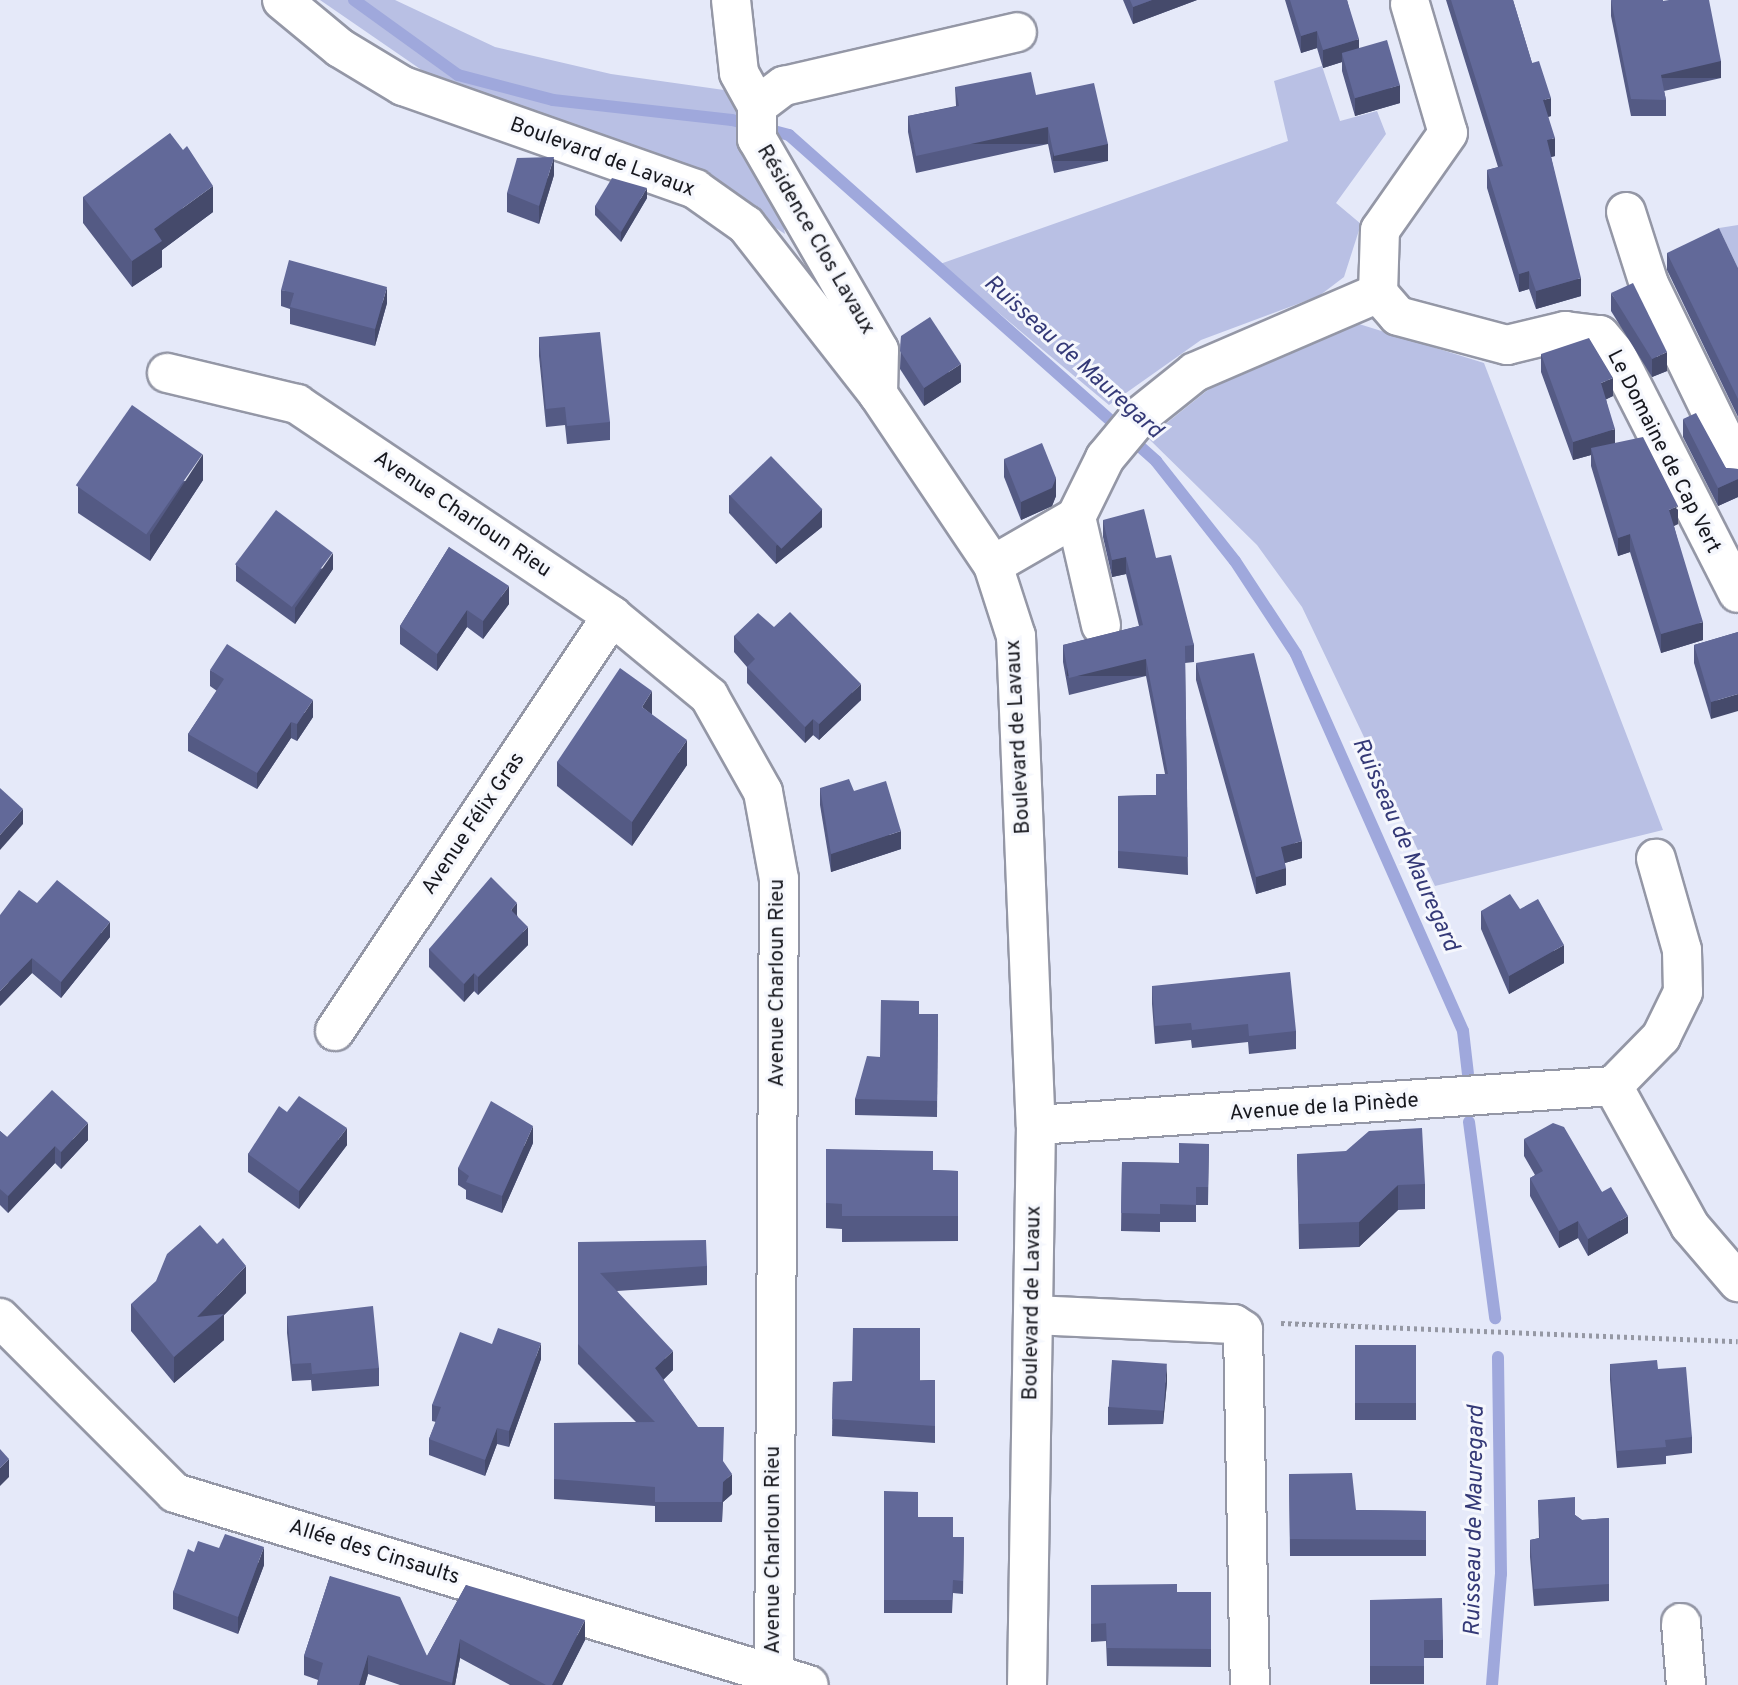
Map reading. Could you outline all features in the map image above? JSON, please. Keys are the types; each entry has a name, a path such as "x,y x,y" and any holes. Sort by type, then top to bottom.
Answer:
{"street":[{"name":"Boulevard de Lavaux","path":"282,0 340,48 403,86 695,189 747,225 878,394 993,565 1016,636 1036,1125 1027,1685"},
{"name":"Résidence Clos Lavaux","path":"731,0 739,73 756,121 879,350 878,394"},
{"path":"993,565 1076,517 1105,458 1140,416 1195,372 1378,293 1380,230 1448,133 1410,4"},
{"path":"756,121 784,86 1017,32"},
{"path":"1626,212 1649,284 1738,467"},
{"name":"Le Domaine de Cap Vert","path":"1378,293 1398,316 1507,345 1565,331 1601,335 1616,354 1738,593"},
{"name":"Avenue Charloun Rieu","path":"167,373 297,404 612,616 709,696 763,792 779,879 774,1673"},
{"path":"1076,517 1101,625"},
{"name":"Avenue Félix Gras","path":"335,1031 612,616"},
{"path":"1656,859 1682,950 1683,992 1661,1037 1612,1086 1690,1226 1738,1282"},
{"name":"Avenue de la Pinède","path":"1036,1125 1502,1097 1612,1086"},
{"path":"1033,1315 1234,1324 1243,1330 1250,1685"},
{"name":"Allée des Cinsaults","path":"0,1318 175,1493 809,1685"},
{"path":"1681,1623 1686,1685"}],"path":[{"path":"1243,1330 1264,1322 1738,1341"}],"shaded area":[{"path":"320,0 395,0 495,47 611,74 731,91 771,160 785,234 677,162 426,73"},
{"path":"1322,66 1340,121 1377,111 1386,134 1336,203 1361,224 1344,277 1319,296 1201,340 1109,405 940,264 1288,141 1274,81"},
{"path":"1738,225 1738,268 1719,228"},
{"path":"1359,324 1484,363 1663,830 1435,886 1302,607 1257,545 1148,438 1224,377"}],"building":[{"path":"1130,0 1152,0 1133,7"},
{"path":"1290,0 1347,0 1359,39 1323,50 1317,31 1301,36"},
{"path":"1451,0 1513,0 1532,63 1539,61 1551,98 1543,100 1555,138 1547,140 1581,278 1536,291 1529,271 1519,274 1487,170 1503,166"},
{"path":"1611,0 1709,0 1721,61 1661,75 1666,100 1631,99"},
{"path":"1387,40 1400,85 1355,98 1342,53"},
{"path":"1031,72 1036,95 1094,83 1108,144 1054,156 1048,127 916,156 908,116 959,106 955,87"},
{"path":"170,133 183,150 187,146 213,186 154,229 162,241 132,261 83,197"},
{"path":"554,157 539,206 507,193 517,158"},
{"path":"612,178 647,188 621,232 595,206"},
{"path":"1719,228 1738,268 1738,399 1667,253"},
{"path":"289,260 387,287 375,329 290,307 294,293 281,290"},
{"path":"1633,283 1667,352 1652,359 1611,293"},
{"path":"930,317 961,364 924,388 900,351 901,336"},
{"path":"600,332 610,422 567,426 565,407 546,409 539,337"},
{"path":"1589,338 1613,378 1601,383 1615,429 1573,442 1541,354"},
{"path":"132,405 202,454 146,535 76,485"},
{"path":"1696,413 1726,468 1738,469 1738,479 1718,488 1683,419"},
{"path":"1643,437 1678,506 1669,510 1703,622 1661,634 1630,534 1618,538 1591,448"},
{"path":"1042,443 1056,478 1052,488 1021,502 1004,459"},
{"path":"771,456 822,509 781,549 730,496"},
{"path":"1144,509 1156,558 1171,555 1194,645 1185,646 1188,857 1118,851 1118,796 1156,795 1156,774 1168,774 1146,659 1069,678 1063,645 1143,625 1126,557 1112,560 1103,520"},
{"path":"276,510 333,553 292,607 235,564"},
{"path":"449,547 509,586 483,621 467,610 437,654 400,626"},
{"path":"790,612 861,684 819,724 813,719 805,727 747,667 755,659 734,636 758,613 774,627"},
{"path":"1738,632 1738,694 1711,702 1694,645"},
{"path":"227,644 313,700 297,724 291,722 257,773 188,734 224,679 210,670"},
{"path":"1254,653 1302,841 1281,847 1286,868 1256,877 1196,663"},
{"path":"620,668 652,691 642,707 687,740 632,822 557,762"},
{"path":"849,779 854,791 886,781 901,831 831,854 820,788"},
{"path":"0,788 23,809 0,835"},
{"path":"491,877 517,903 511,910 528,927 478,977 474,973 464,984 429,949"},
{"path":"57,880 110,922 61,982 32,958 0,991 0,915 19,890 37,903"},
{"path":"1510,894 1520,909 1538,899 1564,945 1509,976 1481,911"},
{"path":"1290,972 1296,1031 1249,1036 1248,1024 1192,1030 1191,1023 1155,1026 1152,986"},
{"path":"881,1000 919,1001 919,1014 938,1014 937,1101 855,1099 867,1056 880,1057"},
{"path":"52,1090 88,1123 61,1152 55,1146 8,1196 0,1189 0,1131 7,1137"},
{"path":"299,1096 347,1128 299,1191 248,1154 279,1106 287,1112"},
{"path":"491,1101 533,1126 502,1196 466,1182 469,1176 458,1168"},
{"path":"1553,1123 1564,1127 1602,1192 1611,1187 1628,1216 1588,1239 1578,1221 1559,1231 1530,1178 1543,1171 1524,1139"},
{"path":"1422,1128 1425,1184 1398,1185 1359,1222 1299,1224 1297,1154 1346,1151 1369,1131"},
{"path":"1179,1143 1209,1144 1208,1187 1196,1187 1196,1205 1160,1204 1160,1214 1121,1213 1122,1162 1179,1163"},
{"path":"826,1149 933,1151 933,1170 958,1171 958,1216 842,1216 842,1204 826,1203"},
{"path":"200,1225 217,1244 223,1238 246,1266 197,1317 224,1314 174,1357 131,1304 156,1281 167,1254"},
{"path":"706,1240 707,1266 600,1273 673,1351 655,1368 698,1427 724,1427 723,1461 732,1474 723,1482 722,1502 655,1502 655,1487 554,1479 554,1423 655,1422 578,1344 578,1242"},
{"path":"373,1306 379,1368 312,1374 311,1363 292,1364 287,1316"},
{"path":"498,1328 541,1343 509,1431 497,1428 485,1460 429,1439 441,1407 432,1405 460,1332 492,1344"},
{"path":"853,1328 920,1328 920,1381 935,1380 935,1426 832,1419 833,1382 852,1381"},
{"path":"1355,1345 1416,1345 1416,1403 1355,1403"},
{"path":"1112,1360 1167,1364 1164,1411 1109,1407"},
{"path":"1657,1360 1658,1369 1686,1367 1692,1437 1665,1440 1666,1447 1617,1451 1610,1364"},
{"path":"0,1449 9,1459 0,1468"},
{"path":"1352,1473 1356,1510 1426,1511 1426,1540 1290,1539 1289,1474"},
{"path":"884,1491 918,1492 918,1517 953,1517 953,1537 964,1537 963,1581 953,1580 952,1600 884,1600"},
{"path":"1575,1497 1575,1515 1582,1520 1609,1518 1609,1584 1534,1589 1530,1540 1540,1538 1538,1500"},
{"path":"225,1534 264,1547 238,1617 173,1592 188,1549 194,1552 198,1541 219,1548"},
{"path":"330,1576 400,1597 427,1656 466,1585 585,1620 552,1685 546,1685 460,1639 452,1683 368,1655 359,1685 317,1685 323,1663 304,1656"},
{"path":"1177,1584 1177,1592 1211,1592 1211,1649 1107,1648 1106,1623 1091,1624 1091,1585"},
{"path":"1442,1598 1443,1640 1424,1640 1424,1666 1370,1666 1370,1600"}],"waterway":[{"name":"Ruisseau de Mauregard","path":"354,0 458,75 553,100 732,120 789,135 1156,461 1235,561 1296,654 1463,1031 1468,1074"},
{"name":"Ruisseau de Mauregard","path":"1469,1122 1495,1318"},
{"name":"Ruisseau de Mauregard","path":"1492,1685 1501,1574 1498,1357"}]}
